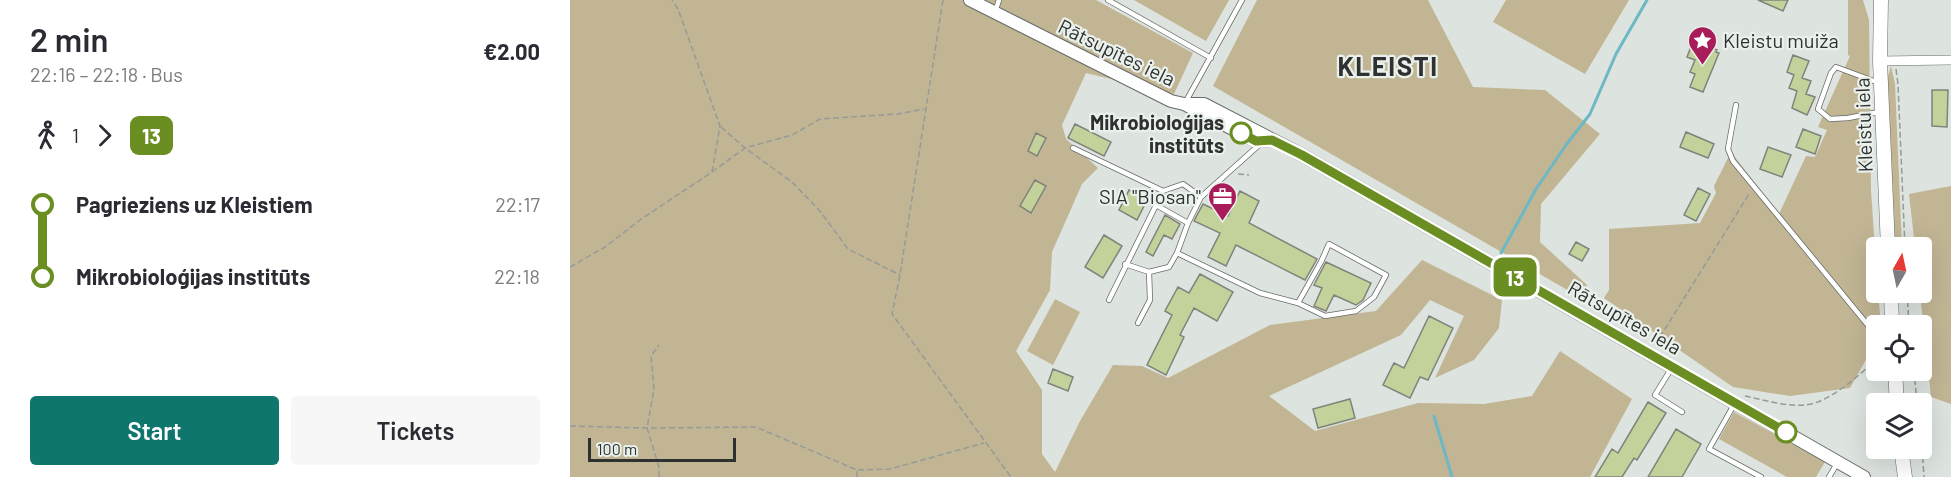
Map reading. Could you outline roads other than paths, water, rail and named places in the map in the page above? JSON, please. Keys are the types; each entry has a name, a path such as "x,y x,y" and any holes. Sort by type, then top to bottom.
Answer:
{"main road":[{"name":"Kleistu iela","path":"1881,0 1880,61 1888,237"},
{"path":"1903,459 1905,477"}],"street":[{"name":"Rātsupītes iela","path":"970,0 997,6 1161,96 1184,104 1204,104 1272,140 1864,477"},
{"path":"1880,61 1951,60"}],"lane":[{"path":"1107,0 1211,58"},
{"path":"1184,104 1242,0"},
{"path":"1881,84 1836,67 1831,73 1818,108 1830,119 1882,111"},
{"path":"1736,105 1728,149 1733,160 1866,323"},
{"path":"1125,264 1149,272 1169,267 1201,197 1257,146 1272,140"},
{"path":"1073,148 1163,191"},
{"path":"1109,300 1163,191 1183,184 1201,197"},
{"path":"1156,205 1188,223"},
{"path":"1177,253 1260,293 1298,303 1325,316 1356,311 1374,297 1386,276 1329,244 1298,303"},
{"path":"1138,323 1150,300 1149,272"},
{"path":"1672,366 1655,394 1682,412"},
{"path":"1731,400 1709,449 1761,477"},
{"path":"1829,477 1838,462"}],"waterway":[{"path":"1501,253 1536,189 1590,114 1616,54 1647,0"},
{"path":"1434,416 1452,477"}],"place":[{"name":"Kleistu muiža","path":"1702,66"},
{"name":"Mikrobioloģijas institūts","path":"1241,133"},
{"name":"SIA \"Biosan\"","path":"1222,222"}],"district":[{"name":"KLEISTI","path":"1388,65"}]}
